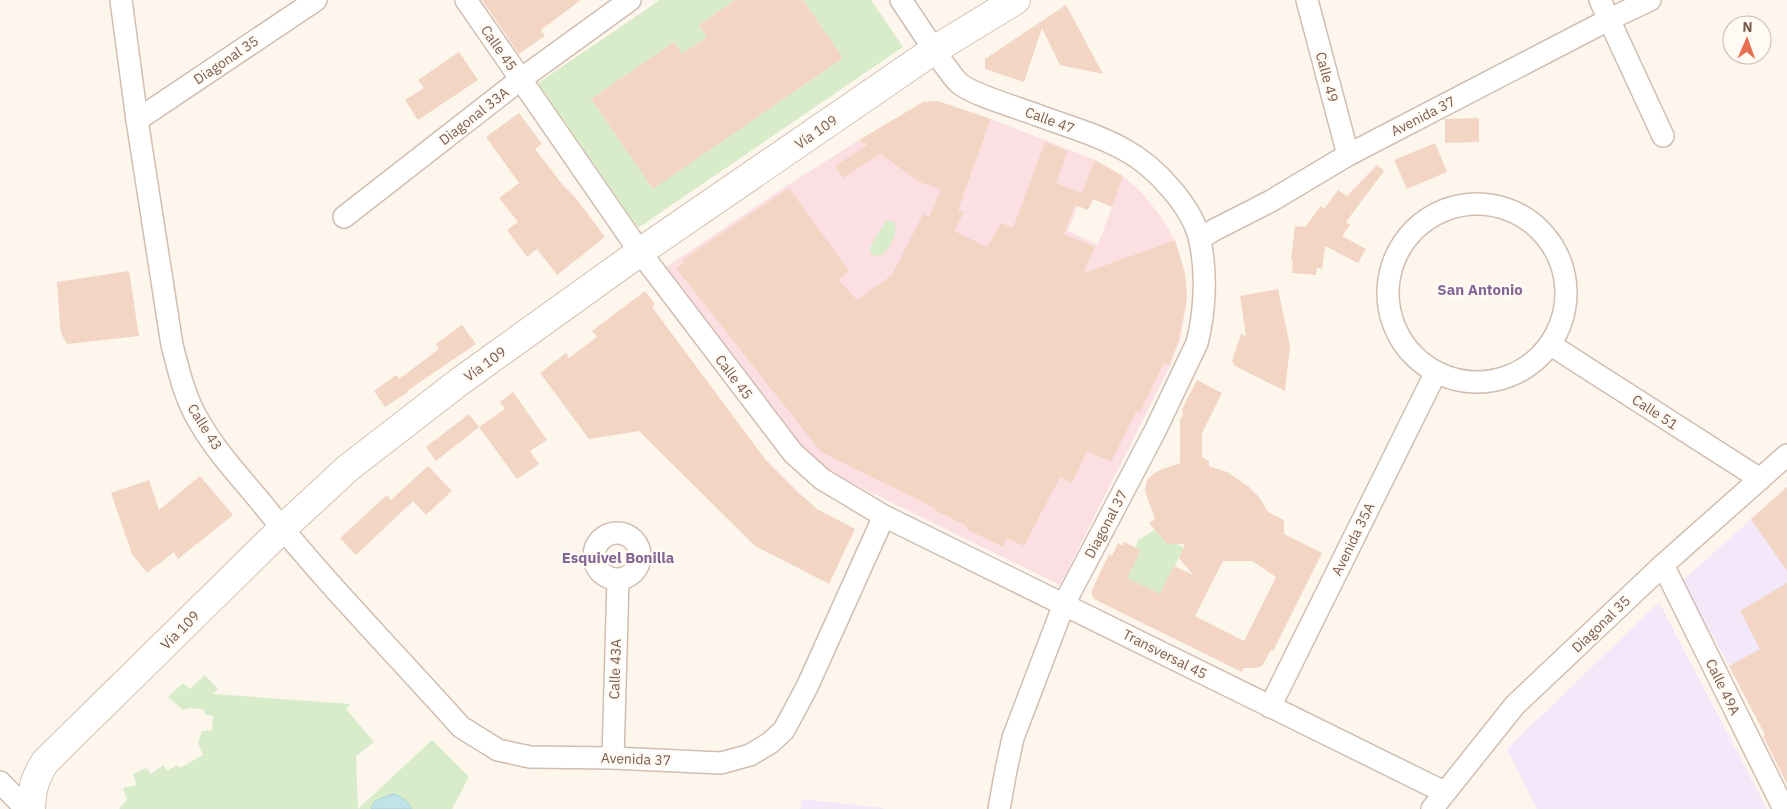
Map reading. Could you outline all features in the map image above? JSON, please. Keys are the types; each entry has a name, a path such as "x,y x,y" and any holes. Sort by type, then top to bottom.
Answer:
{"main road":[{"name":"Vía 109","path":"31,809 35,777 45,762 282,529 362,456 460,382 640,252 934,50 1016,0"}],"street":[{"name":"Calle 43","path":"121,0 137,120 172,345 180,378 189,403 218,449 282,529 461,727 498,750"},
{"name":"Diagonal 35","path":"137,120 316,0"},
{"name":"Calle 45","path":"466,0 640,252 793,453 822,479 884,516"},
{"name":"Diagonal 33A","path":"344,217 521,79 630,0"},
{"name":"Calle 47","path":"901,0 955,79 968,89 1100,138 1126,150 1158,174 1170,186 1184,207 1200,239"},
{"name":"Calle 49","path":"1307,0 1348,155"},
{"path":"1600,0 1663,136"},
{"name":"Avenida 37","path":"1200,239 1271,201 1348,155 1650,0"},
{"path":"1472,204 1501,207 1527,219 1549,239 1562,265 1567,294 1562,322 1551,345 1530,365 1508,377 1484,382 1459,381 1436,372 1412,355 1395,332 1387,303 1388,274 1399,247 1418,225 1443,210 1472,204"},
{"name":"Diagonal 37","path":"999,809 1013,738 1064,604 1155,431 1197,343 1201,329 1203,296 1200,239"},
{"name":"Calle 51","path":"1551,345 1760,479"},
{"name":"Avenida 35A","path":"1270,707 1436,372"},
{"name":"Diagonal 35","path":"1438,801 1515,705 1662,565 1787,455"},
{"name":"Avenida 37","path":"498,750 530,757 613,758 722,763 750,755 770,743 784,730 807,687 884,516"},
{"name":"Transversal 45","path":"884,516 1270,707 1438,801"},
{"name":"Calle 49A","path":"1662,565 1784,809"},
{"name":"Calle 43A","path":"613,758 618,580"},
{"path":"0,782 26,809"}],"shaded area":[{"path":"991,119 1095,160 1068,231 1098,245 1123,176 1142,193 1159,214 1175,240 1083,273 1090,295 1187,301 1180,340 1170,366 1060,585 862,488 828,469 804,448 765,401 665,268 788,185 859,140 920,181 963,197"},
{"path":"1787,487 1787,635 1729,666 1682,581"},
{"path":"1659,602 1767,809 1537,809 1507,749"},
{"path":"802,799 883,808 884,809 800,809"}],"green space":[{"path":"660,0 735,0 699,25 707,37 682,54 674,42 591,99 653,188 843,58 803,0 871,0 903,47 638,228 538,83"},
{"path":"886,221 894,221 895,232 893,239 886,251 876,256 871,253 870,247"},
{"path":"1155,530 1167,544 1177,544 1184,548 1160,594 1127,578 1138,540"},
{"path":"205,675 218,689 213,694 351,704 346,709 374,742 356,756 358,809 119,809 127,800 123,788 137,785 133,774 146,768 151,774 163,765 167,771 177,765 180,768 203,755 198,743 202,731 212,730 213,716 205,714 205,710 190,708 183,710 168,697 183,683 190,689"},
{"path":"432,740 469,777 452,809 358,809"}],"water":[{"path":"393,794 399,796 412,809 371,809 375,801"}],"building":[{"path":"482,0 581,0 541,30 545,36 519,54"},
{"path":"735,0 803,0 843,58 653,189 591,99 674,42 682,54 707,37 699,25"},
{"path":"1066,5 1103,74 1060,65 1042,28 1024,82 985,69 985,59"},
{"path":"459,52 478,80 418,120 405,100 424,88 418,80"},
{"path":"938,101 991,119 958,210 964,212 954,231 987,247 1001,223 1013,228 1045,142 1068,151 1056,183 1082,193 1095,160 1123,176 1112,207 1093,199 1088,210 1075,205 1064,234 1095,247 1083,273 1175,240 1185,273 1187,297 1179,339 1169,365 1164,363 1140,412 1136,412 1111,462 1087,451 1072,483 1060,477 1024,546 1006,538 1003,547 966,529 967,526 935,510 935,508 821,452 676,268 684,263 682,260 789,188 849,271 838,279 857,300 892,275 923,214 929,217 941,190 920,182 880,154 843,178 835,166 867,145 859,140 923,102"},
{"path":"519,113 542,144 535,149 605,237 557,275 537,249 527,257 507,230 518,222 499,198 519,183 486,137"},
{"path":"1479,118 1479,142 1445,143 1445,119"},
{"path":"1435,143 1447,172 1407,189 1394,160"},
{"path":"1377,165 1384,171 1346,222 1350,225 1342,236 1366,249 1358,263 1325,246 1322,269 1317,268 1316,275 1292,273 1293,261 1291,260 1295,226 1305,227 1321,206 1324,209 1338,190 1347,196"},
{"path":"129,271 139,336 67,344 61,333 57,282"},
{"path":"1278,289 1290,346 1285,391 1235,366 1232,361 1241,334 1246,336 1240,296"},
{"path":"645,291 655,304 652,307 765,459 817,509 855,529 829,584 755,546 639,431 589,439 540,373 566,353 569,358 597,337 592,331"},
{"path":"462,325 476,344 385,407 374,391 396,375 399,379 439,349 436,344"},
{"path":"1197,380 1222,393 1202,433 1202,457 1209,461 1209,466 1227,472 1249,487 1259,497 1268,512 1284,520 1284,534 1322,553 1273,651 1271,650 1262,666 1244,668 1242,672 1094,599 1091,592 1109,554 1112,556 1118,543 1122,546 1124,542 1141,550 1127,578 1160,594 1174,566 1193,575 1179,558 1185,544 1167,544 1149,523 1155,519 1145,491 1147,480 1153,474 1180,463 1180,420 1183,415 1182,409","holes":["1223,561 1252,561 1276,577 1244,641 1195,616"]},
{"path":"513,392 547,440 530,451 539,464 517,479 479,427 505,409 500,402"},
{"path":"469,414 479,427 436,461 426,447"},
{"path":"428,466 452,491 426,515 413,501 356,555 340,538 387,495 391,500"},
{"path":"200,476 233,515 178,559 174,552 147,573 132,554 111,493 149,480 159,510"},
{"path":"1787,487 1787,571 1751,519"},
{"path":"1787,583 1787,784 1763,736 1765,735 1729,666 1760,649 1740,611"}],"district":[{"name":"San Antonio","path":"1480,290"},
{"name":"Esquivel Bonilla","path":"618,558"}]}
